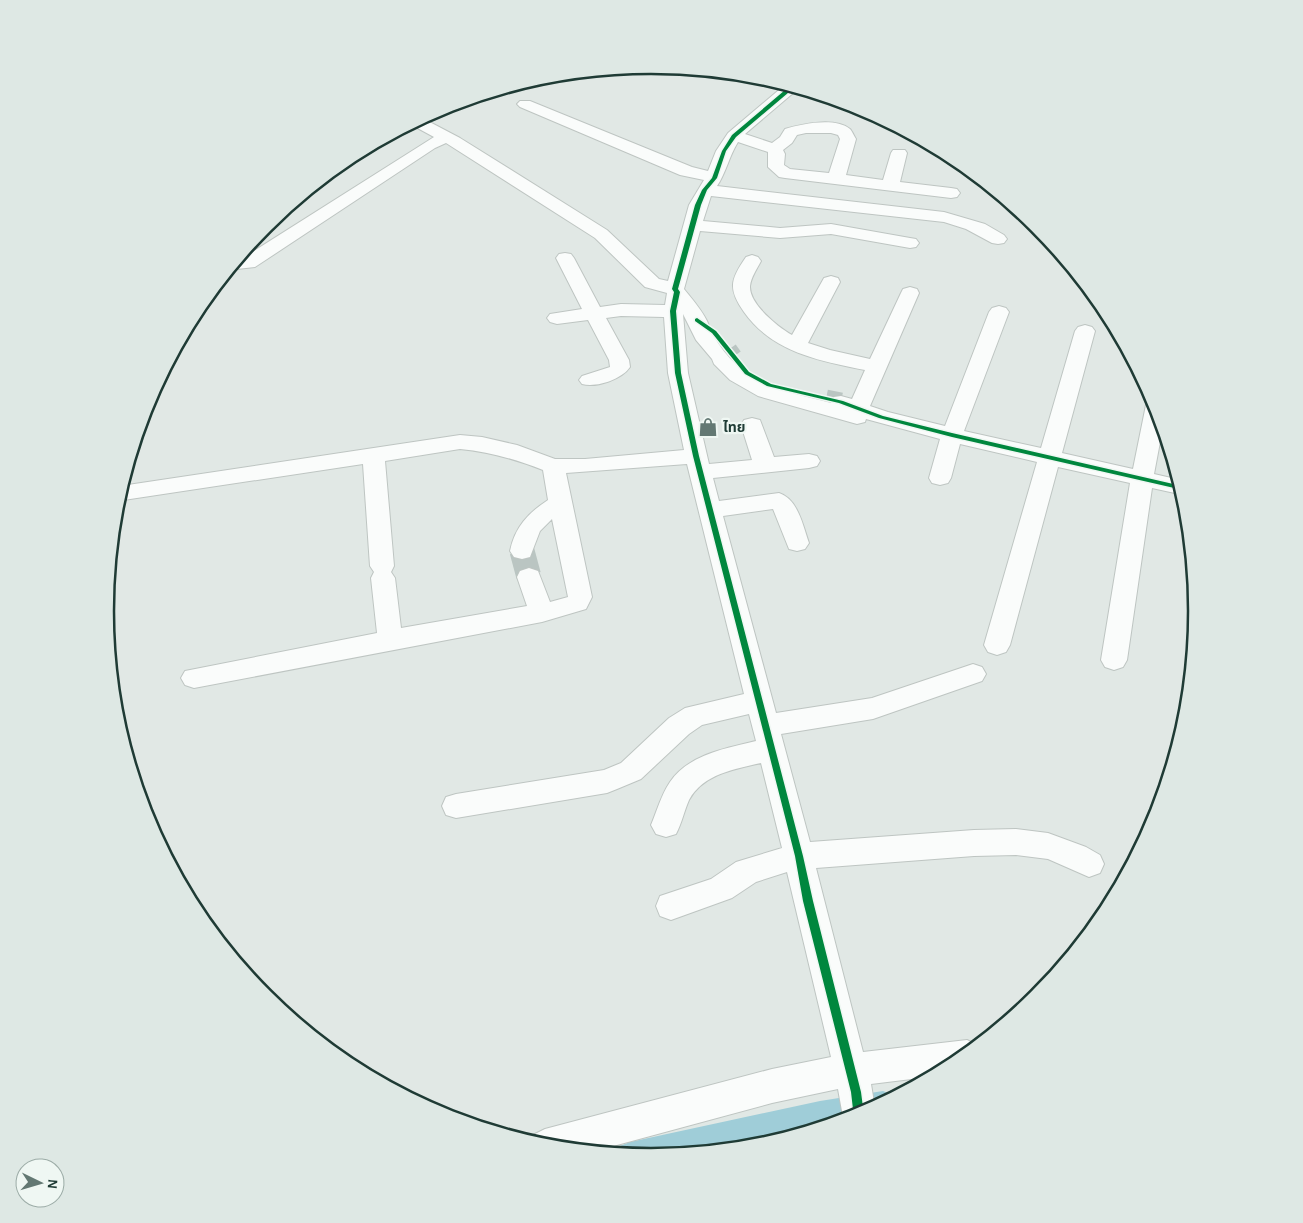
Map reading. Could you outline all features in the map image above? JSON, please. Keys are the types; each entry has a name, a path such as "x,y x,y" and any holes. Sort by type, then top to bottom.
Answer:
{"street":[{"path":"787,91 734,136 724,151 692,225 675,297 678,373 698,464 799,856 808,901 855,1093"},
{"path":"525,104 686,171 709,184 960,220 981,228 998,239"},
{"path":"574,124 590,116"},
{"path":"423,125 446,137 601,234 652,283 675,297 697,320 703,336 725,355 737,376 767,388 845,406 952,435 1174,486"},
{"path":"774,149 786,140 790,132 796,130 819,126 844,132 848,139 836,179"},
{"path":"734,136 774,149 777,154 776,167 778,170 785,172 951,193"},
{"path":"241,264 248,263 429,145 446,137"},
{"path":"890,186 899,153"},
{"path":"692,225 780,233 831,229 910,243"},
{"path":"565,258 619,360 620,367 612,373 589,380"},
{"path":"752,261 742,281 741,290 758,318 773,332 796,346 876,366"},
{"path":"796,346 831,282"},
{"path":"845,406 876,366 910,293"},
{"path":"557,318 621,310 675,297"},
{"path":"940,478 952,435 999,312"},
{"path":"997,645 1085,331"},
{"path":"767,388 845,406"},
{"path":"1114,660 1142,478 1154,421"},
{"path":"752,425 765,465"},
{"path":"127,493 447,443 470,442 517,452 553,466 765,465 809,461"},
{"path":"373,454 382,572 390,640"},
{"path":"194,678 542,613 572,605 580,599 553,466"},
{"path":"710,510 779,501 784,507 797,543"},
{"path":"522,551 524,540 534,521 561,502"},
{"path":"529,578 542,613"},
{"path":"456,806 607,782 631,771 679,726 695,716 765,726 873,708 973,674"},
{"path":"666,825 679,791 688,780 765,726"},
{"path":"671,906 722,889 747,872 799,856 974,843 1016,842 1048,846 1076,856 1089,864"},
{"path":"566,1142 772,1086 855,1093 940,1065"}],"waterway":[{"path":"664,1149 852,1110"}],"tunnel":[{"path":"728,350 733,357"},
{"path":"826,399 841,402"},
{"path":"522,551 529,577"}],"cycle path":[{"path":"787,91 734,136 724,151 714,178 705,190 698,205 675,289 677,292 673,311 678,373 696,456 799,856 808,901 856,1092 858,1108"},
{"path":"697,320 714,332 747,373 769,385 841,402 881,417 952,435 1174,486"}],"place":[{"name":"ไทย","path":"708,427"}]}
